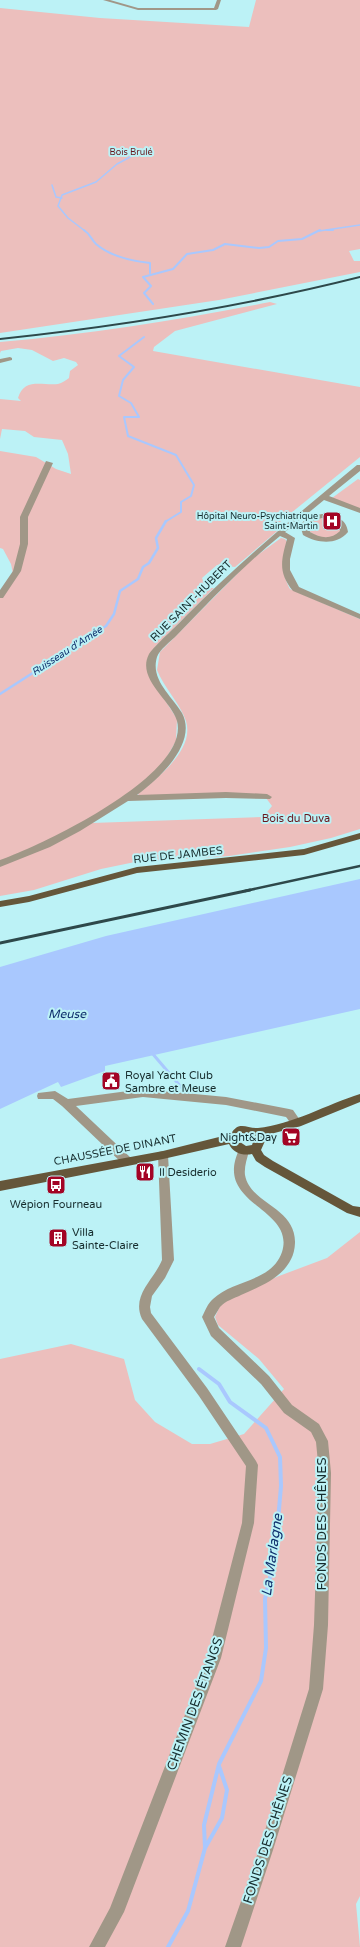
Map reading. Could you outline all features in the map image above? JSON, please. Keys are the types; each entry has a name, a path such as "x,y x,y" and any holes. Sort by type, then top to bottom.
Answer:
{"main road":[{"name":"RUE DE JAMBES","path":"0,904 29,899 137,870 269,857 304,852 360,836"},
{"path":"257,1133 297,1123 360,1098"},
{"path":"249,1150 259,1145 260,1139 257,1133 251,1130 243,1130 237,1133 234,1138 234,1144 249,1150 279,1171 350,1210 360,1212"},
{"name":"CHAUSSÉE DE DINANT","path":"0,1186 163,1155 234,1138"}],"street":[{"path":"104,0 138,9 213,9 217,8 219,0"},
{"path":"115,3 121,0"},
{"path":"0,361 10,359"},
{"path":"0,596 17,571 24,544 24,517 49,463"},
{"name":"RUE SAINT-HUBERT","path":"0,864 49,843 84,825 127,798 167,765 176,751 182,736 181,719 152,674 153,655 214,592 279,532 360,467"},
{"path":"351,475 360,478"},
{"path":"324,497 360,511"},
{"path":"316,517 335,518 344,525 344,532 336,538 316,538 306,533 304,525 306,522 316,517"},
{"path":"297,518 306,522"},
{"path":"279,532 291,538 284,568 288,580 296,589 360,617"},
{"path":"127,798 226,795 267,797"},
{"path":"66,1103 143,1093 226,1101 289,1113 297,1123"},
{"path":"42,1096 55,1095 66,1103 127,1161"},
{"name":"FONDS DES CHÊNES","path":"233,1947 266,1850 316,1689 321,1625 324,1473 322,1441 315,1428 288,1409 265,1380 215,1332 208,1317 216,1303 223,1298 272,1274 284,1262 290,1249 291,1239 278,1217 246,1192 238,1174 239,1162 249,1150"},
{"name":"CHEMIN DES ÉTANGS","path":"97,1947 116,1912 214,1658 248,1523 252,1465 203,1392 146,1315 143,1308 148,1291 160,1278 165,1270 168,1260 163,1155"}],"green space":[{"name":"Bois Brulé","path":"256,0 360,0 360,249 349,251 354,261 360,261 360,272 219,300 0,333 0,8 100,18 249,27"},
{"name":"Bois du Duva","path":"270,302 277,304 175,331 154,347 153,351 360,387 360,457 280,522 282,527 235,567 217,565 202,578 206,588 214,588 156,646 150,655 156,686 177,719 176,741 164,762 145,781 92,823 263,817 272,806 266,798 139,796 138,794 164,772 180,753 185,742 187,732 186,721 183,714 157,670 160,652 251,560 281,538 285,539 287,542 283,566 285,577 290,589 360,619 360,829 331,838 290,847 229,856 135,862 101,869 34,890 0,896 0,591 14,579 11,564 3,549 0,548 0,451 36,457 56,469 71,474 68,454 62,440 34,437 25,431 2,429 0,439 0,399 21,401 18,398 21,391 25,387 35,384 61,383 69,378 70,371 78,365 76,362 64,358 53,361 32,350 18,348 1,351 0,353 0,342 135,326"},
{"path":"358,479 360,480 360,509 332,498"},
{"path":"322,518 336,522 342,529 335,536 326,538 316,535 308,530 308,525 314,520"},
{"path":"360,1232 360,1896 356,1904 360,1947 0,1947 0,1359 71,1344 124,1359 135,1400 155,1422 192,1444 210,1444 244,1434 284,1389 259,1359 218,1325 215,1317 220,1306 231,1297 279,1276 327,1258"}],"water":[{"name":"Meuse","path":"360,879 360,1009 105,1066 105,1071 61,1087 58,1082 0,1109 0,967 106,936"}],"waterway":[{"path":"61,198 62,195 96,182 117,164 132,156"},
{"path":"52,185 56,197 61,198"},
{"path":"61,198 58,206 68,218 85,231"},
{"name":"Ruisseau d'Amée","path":"319,231 360,225"},
{"path":"84,230 96,244 108,252 129,260 150,263 150,273"},
{"name":"Ruisseau d'Amée","path":"153,304 144,293 151,286 143,277 173,269 187,254 213,250 225,244 259,248 269,247 278,241 302,239 320,230"},
{"name":"Ruisseau d'Amée","path":"327,230 333,230"},
{"name":"Ruisseau d'Amée","path":"144,337 119,356 134,367 123,380 119,396 131,403 139,417 124,417 128,436 176,455 194,485 191,496 181,502 181,512 166,522"},
{"name":"Ruisseau d'Amée","path":"0,694 106,626 114,614 120,591 138,579 143,567 149,563 158,548 156,538 166,522"},
{"name":"La Marlagne","path":"152,1053 187,1094"},
{"name":"La Marlagne","path":"199,1369 219,1384 230,1402 266,1428 280,1457 281,1486 275,1556 265,1599 266,1648 261,1681 219,1764 204,1825 205,1848"},
{"name":"La Marlagne","path":"205,1848 222,1818 227,1790 219,1766"},
{"name":"La Marlagne","path":"168,1947 188,1911 205,1848"}],"railway":[{"path":"0,339 136,322 271,298 360,277"},
{"path":"245,891 360,866"},
{"path":"0,943 250,890"}],"place":[{"name":"Hôpital Neuro-Psychiatrique Saint-Martin","path":"332,521"},
{"name":"Royal Yacht Club Sambre et Meuse","path":"111,1081"},
{"name":"Night&Day","path":"291,1137"},
{"name":"Il Desiderio","path":"145,1172"},
{"name":"Wépion Fourneau","path":"56,1185"},
{"name":"Villa Sainte-Claire","path":"58,1238"}]}
